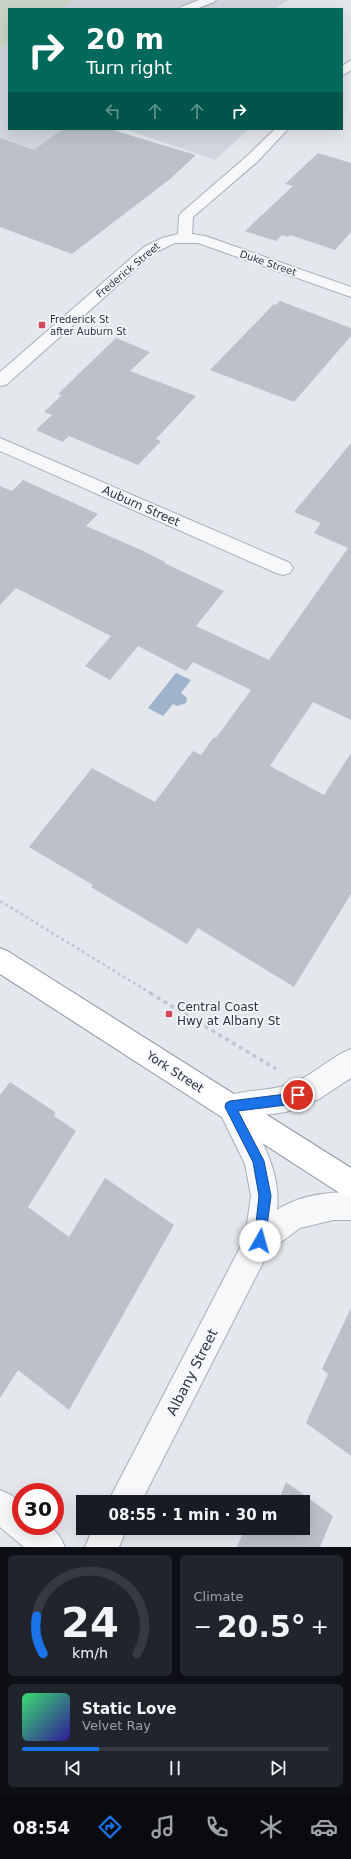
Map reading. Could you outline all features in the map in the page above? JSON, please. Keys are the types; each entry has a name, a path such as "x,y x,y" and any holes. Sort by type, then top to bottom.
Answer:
{"highway":[{"name":"York Street","path":"0,960 351,1184"}],"street":[{"path":"189,8 210,0"},
{"path":"343,71 351,64"},
{"path":"185,237 186,216 252,159 281,130"},
{"name":"Duke Street","path":"185,237 206,241 351,292"},
{"name":"Frederick Street","path":"0,382 149,250 163,242 185,237"},
{"name":"Auburn Street","path":"0,444 283,568"},
{"path":"260,1241 265,1196 258,1161 230,1107 286,1099 310,1090 351,1062"},
{"path":"260,1241 294,1215 333,1206 351,1206"},
{"name":"Albany Street","path":"128,1495 260,1241"},
{"path":"0,1506 12,1516"},
{"path":"35,1535 49,1547"},
{"path":"101,1547 107,1535"}],"path":[{"path":"0,901 310,1090"}],"shaded area":[{"path":"0,0 288,0 276,8 8,8 8,130 121,130 25,200 0,192"},
{"path":"127,130 248,130 215,160"}],"green space":[{"path":"0,0 73,0 61,8 8,8 8,43 0,48"}],"water":[{"path":"176,673 191,680 181,693 187,698 186,703 177,706 173,704 163,716 148,708"}],"building":[{"path":"62,130 112,130 196,155 170,179 72,254 0,227 0,138 34,150"},
{"path":"318,153 351,163 351,232 335,250 290,235 288,237 282,235 276,241 245,231 293,186 285,184"},
{"path":"280,301 351,328 351,336 294,402 210,370 274,304 276,305"},
{"path":"116,338 150,352 130,371 196,396 156,439 161,441 138,465 69,436 63,442 36,430 52,415 44,412 62,395 58,394"},
{"path":"351,443 351,720 313,702 270,766 324,795 351,753 351,894 294,987 198,928 187,944 91,887 93,885 29,847 92,768 155,802 193,751 201,755 214,737 216,738 251,690 193,662 186,671 138,646 110,680 85,666 111,636 16,588 0,605 0,486 12,491 23,480 98,514 86,526 141,550 165,562 164,563 224,591 196,626 269,660 348,548 314,533 321,523 294,512"},
{"path":"10,1082 55,1112 54,1116 76,1131 28,1207 69,1237 105,1178 174,1225 69,1410 18,1370 0,1398 0,1095"},
{"path":"351,1308 351,1456 306,1423 328,1374 322,1369"},
{"path":"286,1482 304,1495 281,1495"},
{"path":"310,1499 333,1516 320,1547 237,1547 242,1535 310,1535"}],"place":[{"name":"Frederick St after Auburn St","path":"42,325"},
{"name":"Central Coast Hwy at Albany St","path":"169,1014"}],"route":[{"path":"260,1241 265,1196 258,1161 230,1107 286,1099 298,1095"}]}
